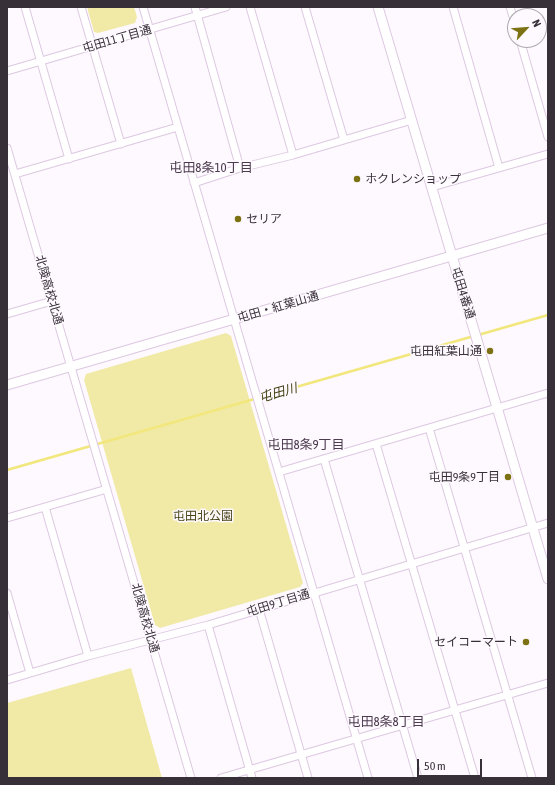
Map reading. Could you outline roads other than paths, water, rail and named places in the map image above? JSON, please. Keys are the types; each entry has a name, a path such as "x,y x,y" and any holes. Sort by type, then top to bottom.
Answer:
{"street":[{"path":"25,7 69,159"},
{"path":"81,7 121,144"},
{"path":"143,7 368,778"},
{"path":"195,7 240,168"},
{"name":"屯田11丁目通","path":"7,71 226,7"},
{"path":"250,7 293,155"},
{"path":"305,7 344,140"},
{"name":"屯田4番通","path":"378,7 548,579"},
{"path":"453,7 499,168"},
{"path":"522,48 548,137"},
{"path":"194,183 240,168 293,155 412,120"},
{"path":"15,174 178,127"},
{"name":"北陵高校北通","path":"7,148 191,778"},
{"path":"432,188 548,154"},
{"name":"屯田・紅葉山通","path":"7,385 548,228"},
{"path":"7,314 52,301"},
{"path":"279,472 548,394"},
{"path":"429,428 532,778"},
{"path":"376,444 475,778"},
{"path":"324,459 418,778"},
{"path":"7,518 107,489"},
{"path":"45,507 88,656"},
{"name":"屯田9丁目通","path":"7,680 88,656 208,625 548,523"},
{"path":"7,593 30,673"},
{"path":"259,609 308,778"},
{"path":"208,625 252,778"},
{"path":"221,778 548,683"}],"waterway":[{"name":"屯田川","path":"478,335 548,315"},
{"name":"屯田川","path":"7,470 474,336"}],"place":[{"name":"ホクレンショップ","path":"357,179"},
{"name":"セリア","path":"238,219"},
{"name":"屯田紅葉山通","path":"490,351"},
{"name":"屯田9条9丁目","path":"508,477"},
{"name":"セイコーマート","path":"526,642"}],"district":[{"name":"屯田8条10丁目","path":"211,168"},
{"name":"屯田8条9丁目","path":"306,445"},
{"name":"屯田8条8丁目","path":"386,722"}],"park label":[{"name":"屯田北公園","path":"203,516"}]}
